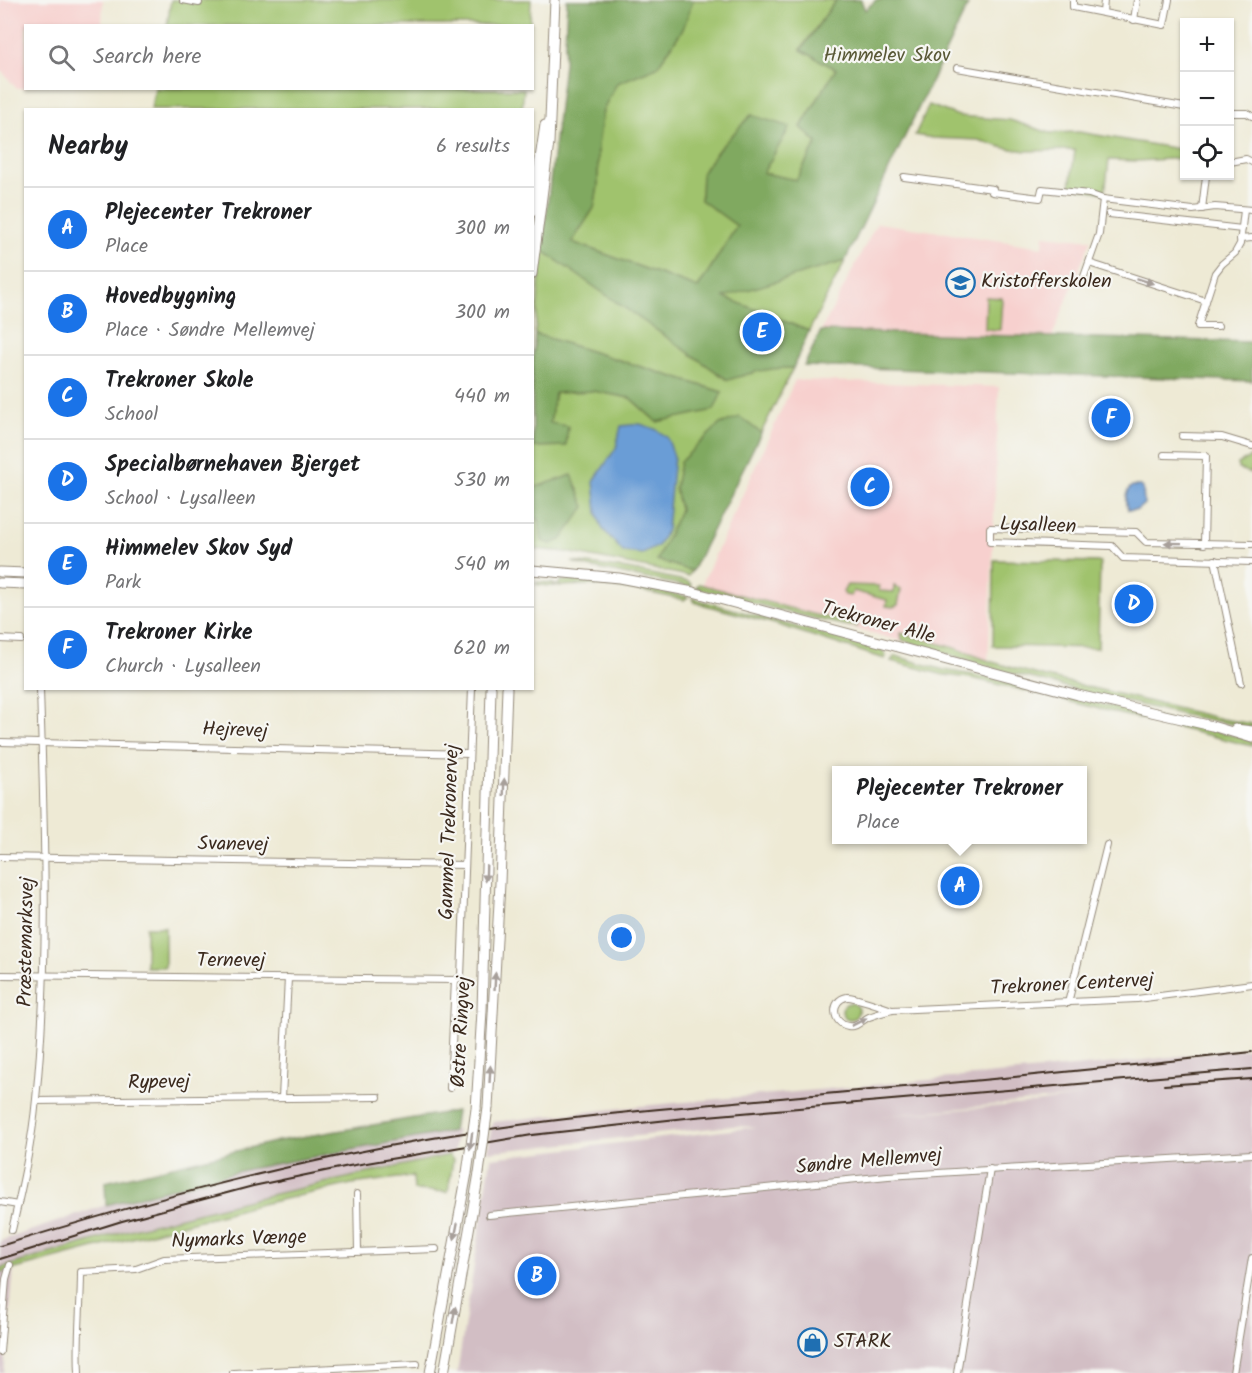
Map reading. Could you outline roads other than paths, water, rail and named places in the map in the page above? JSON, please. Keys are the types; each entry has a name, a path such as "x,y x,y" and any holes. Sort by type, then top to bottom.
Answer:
{"main road":[{"path":"535,241 549,143 555,0"},
{"path":"534,198 550,90"},
{"name":"Trekroner Alle","path":"534,570 619,578 693,592 1078,695 1212,726 1252,738"},
{"path":"0,572 24,573"},
{"path":"0,583 24,584"},
{"name":"Østre Ringvej","path":"430,1373 467,1173 476,1110 483,999 491,690"},
{"name":"Østre Ringvej","path":"444,1373 488,1108 500,883 507,690"},
{"name":"Trekroner Alle","path":"1212,726 1252,731"}],"street":[{"path":"183,0 199,3"},
{"path":"1073,0 1073,7 1164,26 1169,0"},
{"path":"1103,14 1104,0"},
{"path":"1134,20 1137,0"},
{"path":"957,68 1180,106"},
{"path":"1234,112 1247,113 1252,116"},
{"path":"1234,161 1246,159 1252,162"},
{"path":"904,177 1040,198 1042,189 1193,210 1215,207 1252,210"},
{"path":"1202,209 1206,180"},
{"path":"1081,285 1099,234 1103,199"},
{"path":"1218,326 1198,326 1215,273 1235,253 1240,239 1244,210"},
{"path":"1109,214 1242,229"},
{"path":"1240,239 1252,238"},
{"path":"1089,263 1206,301"},
{"path":"1182,436 1222,437 1252,446"},
{"path":"1164,455 1206,456 1204,544"},
{"name":"Lysalleen","path":"1252,544 1146,542 1136,532 990,528 990,542 1112,546 1123,558 1252,562"},
{"path":"1112,532 1112,546"},
{"path":"1215,560 1241,683"},
{"path":"0,639 21,640"},
{"name":"Præstemarksvej","path":"12,1230 36,1101 45,976 45,858 40,690"},
{"name":"Gammel Trekronervej","path":"450,1088 465,865 472,690"},
{"name":"Hejrevej","path":"0,742 469,754"},
{"path":"1068,1003 1107,845"},
{"name":"Svanevej","path":"0,857 465,865"},
{"name":"Ternevej","path":"0,975 458,979"},
{"path":"282,1098 288,978"},
{"name":"Trekroner Centervej","path":"892,1010 850,996 837,1003 835,1010 840,1023 847,1027 854,1026 867,1017 892,1010 1137,999 1252,984"},
{"name":"Rypevej","path":"36,1101 378,1097"},
{"name":"Søndre Mellemvej","path":"489,1215 888,1176 1252,1154"},
{"path":"957,1373 990,1169"},
{"path":"357,1194 358,1251"},
{"path":"0,1202 18,1205"},
{"name":"Nymarks Vænge","path":"79,1373 81,1272 136,1269 164,1259 436,1249"},
{"path":"1233,1373 1252,1258"},
{"path":"0,1352 6,1279 10,1265"},
{"path":"233,1373 417,1364"}],"water":[{"path":"640,424 655,429 667,437 674,456 667,530 658,546 643,554 623,552 602,528 597,513 594,481 616,448 621,426"},
{"path":"1132,486 1143,488 1144,504 1137,510 1128,510 1126,504 1127,494"}],"railway":[{"path":"0,1246 215,1185 323,1159 433,1138 539,1122 645,1110 1006,1078 1252,1052"},
{"path":"0,1259 122,1221 253,1186 349,1166 532,1135 695,1117 1252,1069"},
{"path":"1164,1085 1252,1079"}],"place":[{"name":"Kristofferskolen","path":"960,282"},
{"name":"Himmelev Skov Syd","path":"762,332"},
{"name":"Trekroner Kirke","path":"1111,418"},
{"name":"Trekroner Skole","path":"870,487"},
{"name":"Specialbørnehaven Bjerget","path":"1134,604"},
{"name":"Plejecenter Trekroner","path":"960,886"},
{"name":"Hovedbygning","path":"537,1276"},
{"name":"STARK","path":"813,1342"}],"park label":[{"name":"Himmelev Skov","path":"887,56"}]}
